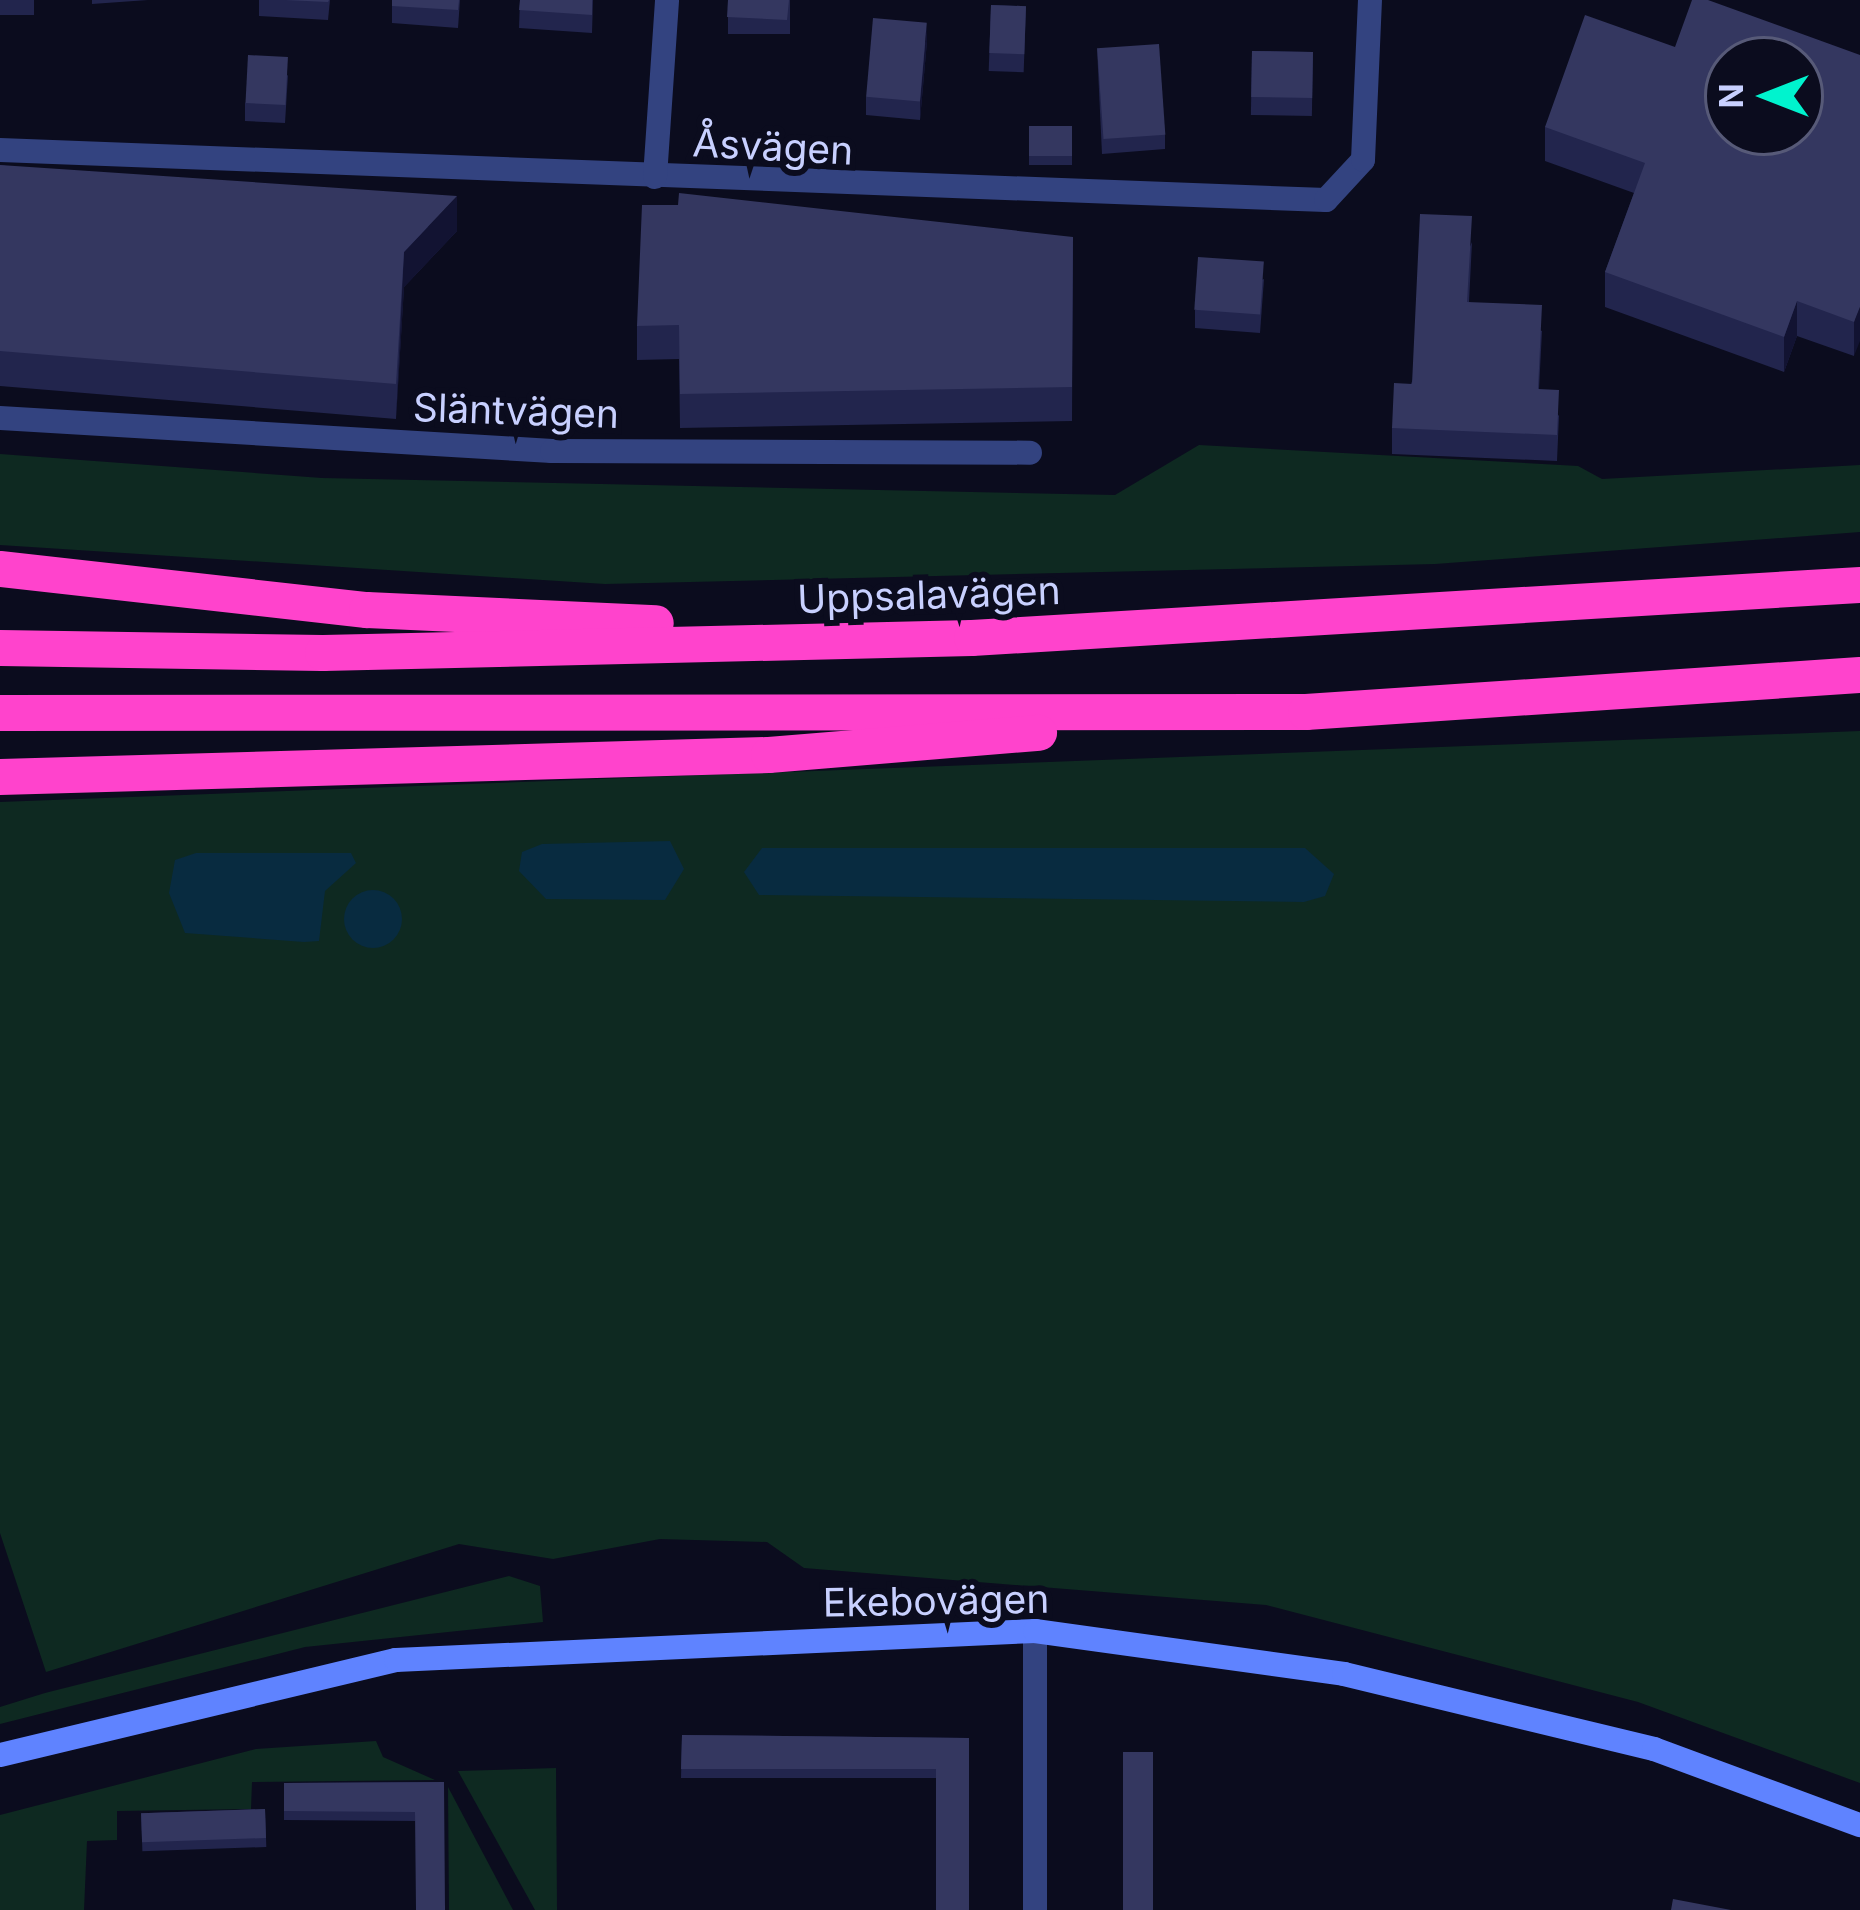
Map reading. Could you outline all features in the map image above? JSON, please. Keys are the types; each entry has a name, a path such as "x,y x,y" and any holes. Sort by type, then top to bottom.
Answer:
{"highway":[{"path":"0,569 367,610 971,638"},
{"name":"Uppsalavägen","path":"0,648 323,653 971,638 1860,585"},
{"path":"0,777 769,755 1306,712 1860,675"},
{"path":"0,713 1306,712"}],"street":[{"path":"656,176 667,0"},
{"name":"Åsvägen","path":"0,150 1326,200 1363,160 1370,0"},
{"name":"Släntvägen","path":"0,418 552,451 1030,453"},
{"path":"1035,1630 1035,1910"},
{"name":"Ekebovägen","path":"0,1755 396,1660 1035,1630 1344,1674 1654,1749 1860,1825"}],"green space":[{"path":"1199,445 1578,466 1602,479 1860,465 1860,532 1435,564 605,584 0,545 0,454 322,478 1115,495"},
{"path":"1860,731 1860,1783 1638,1702 1266,1605 804,1568 767,1542 660,1539 553,1559 459,1544 46,1672 0,1533 0,802"},
{"path":"509,1576 540,1586 543,1622 305,1647 0,1724 0,1707 45,1693"},
{"path":"376,1741 383,1757 435,1780 252,1782 251,1809 117,1811 117,1840 87,1841 84,1910 0,1910 0,1815 256,1749"},
{"path":"556,1768 557,1910 535,1910 458,1771"},
{"path":"448,1787 513,1910 449,1910"}],"water":[{"path":"670,841 684,869 665,900 546,899 519,871 522,852 542,844"},
{"path":"762,848 1305,848 1334,874 1325,896 1304,902 759,895 744,872"},
{"path":"196,853 351,853 356,863 325,891 319,941 304,942 185,933 169,893 175,860"},
{"path":"373,890 394,898 402,919 394,940 373,948 352,940 344,919 352,898"}],"building":[{"path":"392,0 459,0 458,10 392,6"},
{"path":"520,0 592,0 592,15 519,10"},
{"path":"728,0 789,0 787,20 727,17"},
{"path":"1692,0 1708,0 1807,36 1704,36 1704,156 1824,156 1824,42 1860,55 1860,307 1854,322 1797,301 1784,337 1605,272 1645,163 1545,127 1585,15 1675,47"},
{"path":"991,5 1026,6 1024,54 989,53"},
{"path":"873,18 927,23 920,101 866,97"},
{"path":"1159,44 1165,135 1103,139 1097,48"},
{"path":"1252,51 1313,52 1312,98 1251,97"},
{"path":"248,55 288,57 285,105 245,103"},
{"path":"1029,126 1072,126 1072,156 1029,156"},
{"path":"0,165 457,196 404,252 396,384 0,351"},
{"path":"679,193 1073,237 1072,387 680,394 679,325 637,326 642,205 678,205"},
{"path":"1420,214 1472,216 1467,302 1542,305 1538,389 1559,390 1557,435 1392,428 1394,383 1412,384"},
{"path":"1198,257 1264,262 1260,314 1194,310"},
{"path":"682,1735 969,1738 969,1910 936,1910 936,1769 681,1769"},
{"path":"1123,1752 1153,1752 1153,1910 1123,1910"},
{"path":"444,1782 445,1910 416,1910 415,1812 284,1811 284,1783"},
{"path":"265,1809 266,1838 142,1842 141,1813"},
{"path":"1673,1899 1731,1910 1671,1910"}]}
